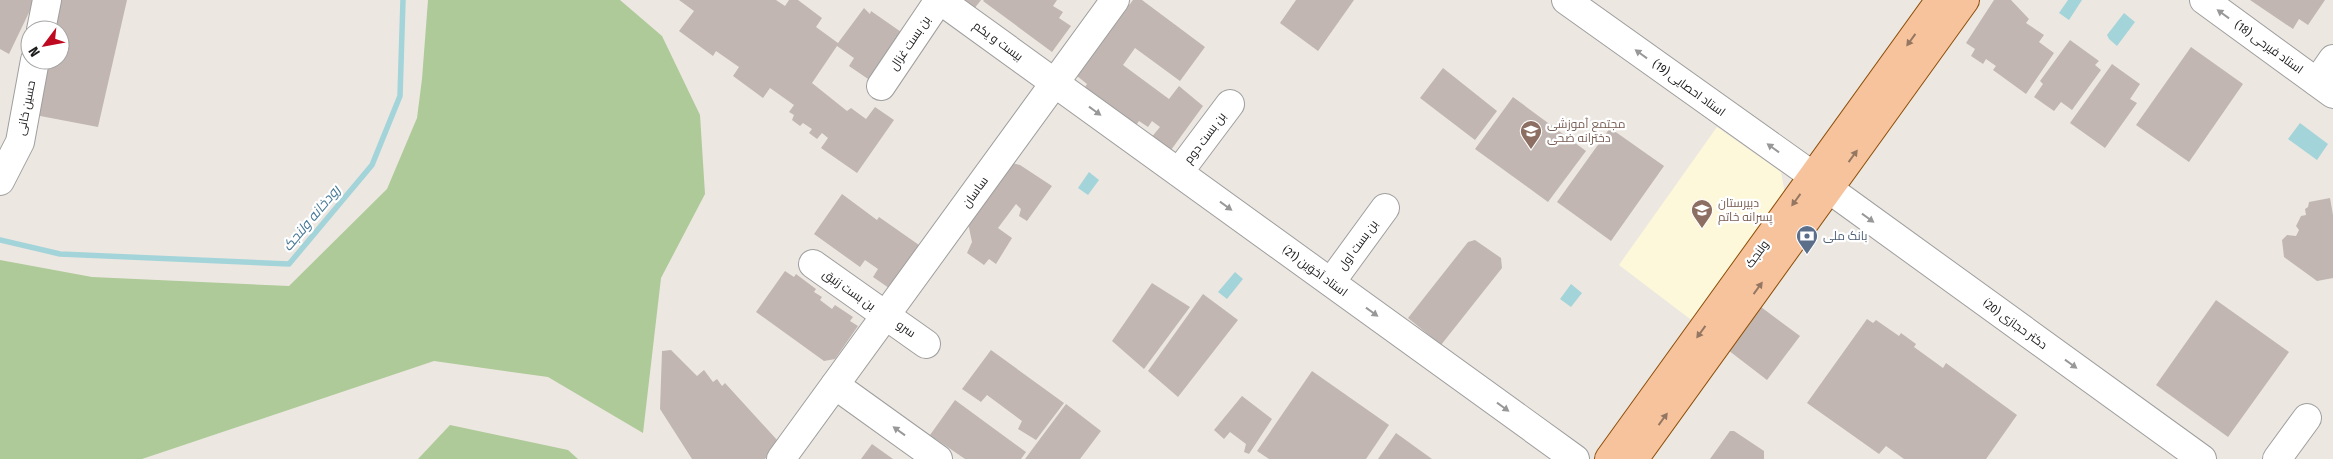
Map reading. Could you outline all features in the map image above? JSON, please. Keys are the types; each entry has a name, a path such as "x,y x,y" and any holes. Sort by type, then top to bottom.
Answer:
{"main road":[{"name":"ولنجک","path":"1634,459 1821,183 1940,0"},
{"name":"ولنجک","path":"1609,459 1821,183 1965,0"}],"street":[{"path":"43,20 47,0"},
{"name":"بیست و یکم","path":"940,0 1055,82"},
{"name":"بن بست غزال","path":"881,86 940,0"},
{"name":"ساسان","path":"781,459 1115,0"},
{"name":"استاد احصایی (19)","path":"1566,0 1821,183"},
{"name":"استاد فیرحی (18)","path":"2204,0 2325,88"},
{"path":"2325,88 2333,59"},
{"name":"حسین خانی","path":"0,181 20,142 33,70"},
{"name":"استاد اَخوَين (21)","path":"1055,82 1575,459"},
{"name":"بن بست دوم","path":"1179,172 1230,104"},
{"name":"دکتر حجازی (20)","path":"1821,183 2186,454"},
{"name":"بن بست اول","path":"1331,282 1385,208"},
{"name":"بن بست زنبق","path":"813,264 885,315"},
{"name":"سرو","path":"885,315 926,344"},
{"path":"834,385 938,459"},
{"path":"2277,459 2307,418"}],"shaded area":[{"name":"دبیرستان پسرانه خاتم","path":"1717,127 1781,172 1785,194 1694,322 1619,265"}],"green space":[{"path":"428,0 620,0 662,36 700,115 705,194 661,278 643,433 548,377 434,361 142,459 0,459 0,260 92,277 289,286 387,189 417,118"},
{"path":"450,425 568,450 578,459 418,459"}],"water":[{"path":"2068,0 2082,0 2069,20 2059,13"},
{"path":"2124,13 2135,22 2117,46 2107,35"},
{"path":"2300,123 2328,144 2317,160 2288,139"},
{"path":"1089,172 1099,180 1088,195 1078,188"},
{"path":"1235,272 1243,279 1227,299 1218,292"},
{"path":"1571,284 1582,293 1571,307 1560,299"}],"building":[{"path":"0,0 35,0 25,20 20,20 20,31 9,54 0,49"},
{"path":"56,0 127,0 98,127 35,115 43,70 70,70 70,20 53,20"},
{"path":"679,0 776,0 785,6 789,0 798,0 822,18 816,27 838,43 864,8 870,14 871,11 904,34 871,81 849,66 854,58 837,46 812,83 847,111 851,108 866,119 875,107 894,120 857,173 821,148 828,138 822,133 817,139 809,133 812,129 803,123 800,126 792,120 794,115 789,112 794,105 770,88 763,98 733,76 739,67 716,51 713,56 679,31 694,11"},
{"path":"961,0 981,0 974,9"},
{"path":"984,0 1057,0 1053,6 1063,12 1059,18 1071,26 1052,52"},
{"path":"1133,0 1142,0 1205,47 1180,81 1135,48 1123,65 1169,99 1179,86 1203,106 1171,150 1150,139 1160,127 1152,121 1148,127 1139,121 1134,128 1083,90 1087,84 1077,76"},
{"path":"1296,0 1354,0 1318,51 1280,23"},
{"path":"1994,0 2011,0 2029,19 2026,23 2044,35 2039,42 2054,53 2026,94 1993,70 1996,66 1986,59 1983,64 1971,56 1975,49 1966,43"},
{"path":"2250,0 2325,0 2308,25 2299,19 2293,29"},
{"path":"2070,40 2099,61 2095,65 2101,70 2072,110 2061,102 2054,111 2034,97 2043,84 2040,81"},
{"path":"2191,47 2243,84 2189,162 2136,125"},
{"path":"2112,64 2140,84 2130,99 2137,103 2105,148 2070,123"},
{"path":"1443,68 1497,111 1475,140 1420,98"},
{"name":"مجتمع آموزشی دخترانه ضحی","path":"1513,97 1586,151 1548,202 1475,149"},
{"path":"1610,128 1664,166 1611,241 1557,202"},
{"path":"1012,163 1020,165 1052,186 1027,221 1019,216 1021,209 1016,204 998,228 1012,238 996,264 989,259 984,265 967,253 972,242 968,223"},
{"path":"842,194 877,220 879,217 919,245 889,288 873,277 878,269 865,260 860,267 814,234"},
{"path":"2330,198 2333,215 2333,278 2317,281 2284,257 2282,240 2287,235 2296,236 2299,230 2296,226 2301,216 2306,215 2305,209 2308,207 2309,202"},
{"path":"1475,240 1501,258 1502,268 1441,345 1408,318 1468,242"},
{"path":"785,271 794,277 796,274 816,289 814,292 822,297 820,300 832,309 835,305 853,317 850,321 858,326 835,359 824,361 756,312"},
{"path":"1152,283 1190,307 1144,369 1112,341"},
{"path":"1203,294 1238,320 1178,397 1148,371"},
{"path":"2216,300 2289,352 2228,437 2156,385"},
{"path":"1761,307 1800,336 1767,380 1728,350"},
{"path":"1867,319 1873,323 1876,320 1899,336 1901,333 1916,344 1914,347 1943,368 1946,363 2017,415 1986,459 1904,459 1886,446 1879,454 1807,403"},
{"path":"671,350 697,376 704,370 713,382 717,379 722,386 725,383 778,441 765,459 692,459 660,409 662,351"},
{"path":"991,350 1064,403 1036,440 1018,429 1022,421 987,395 981,402 962,389"},
{"path":"1312,371 1389,425 1366,459 1269,459 1257,451"},
{"path":"1242,396 1272,419 1249,454 1244,452 1246,444 1230,432 1224,439 1214,430"},
{"path":"955,400 1026,452 1021,459 965,459 930,435"},
{"path":"1066,404 1101,431 1080,459 1025,459"},
{"path":"1730,431 1734,431 1764,451 1764,459 1710,459"},
{"path":"1396,433 1432,459 1378,459"},
{"path":"872,444 893,459 861,459"}],"waterway":[{"name":"رودخانه ولنجک","path":"0,240 60,254 289,264 372,165 400,96 403,0"}],"place":[{"name":"مجتمع آموزشی دخترانه ضحی","path":"1531,150"},
{"name":"دبیرستان پسرانه خاتم","path":"1702,229"},
{"name":"بانک ملی","path":"1807,255"}]}
